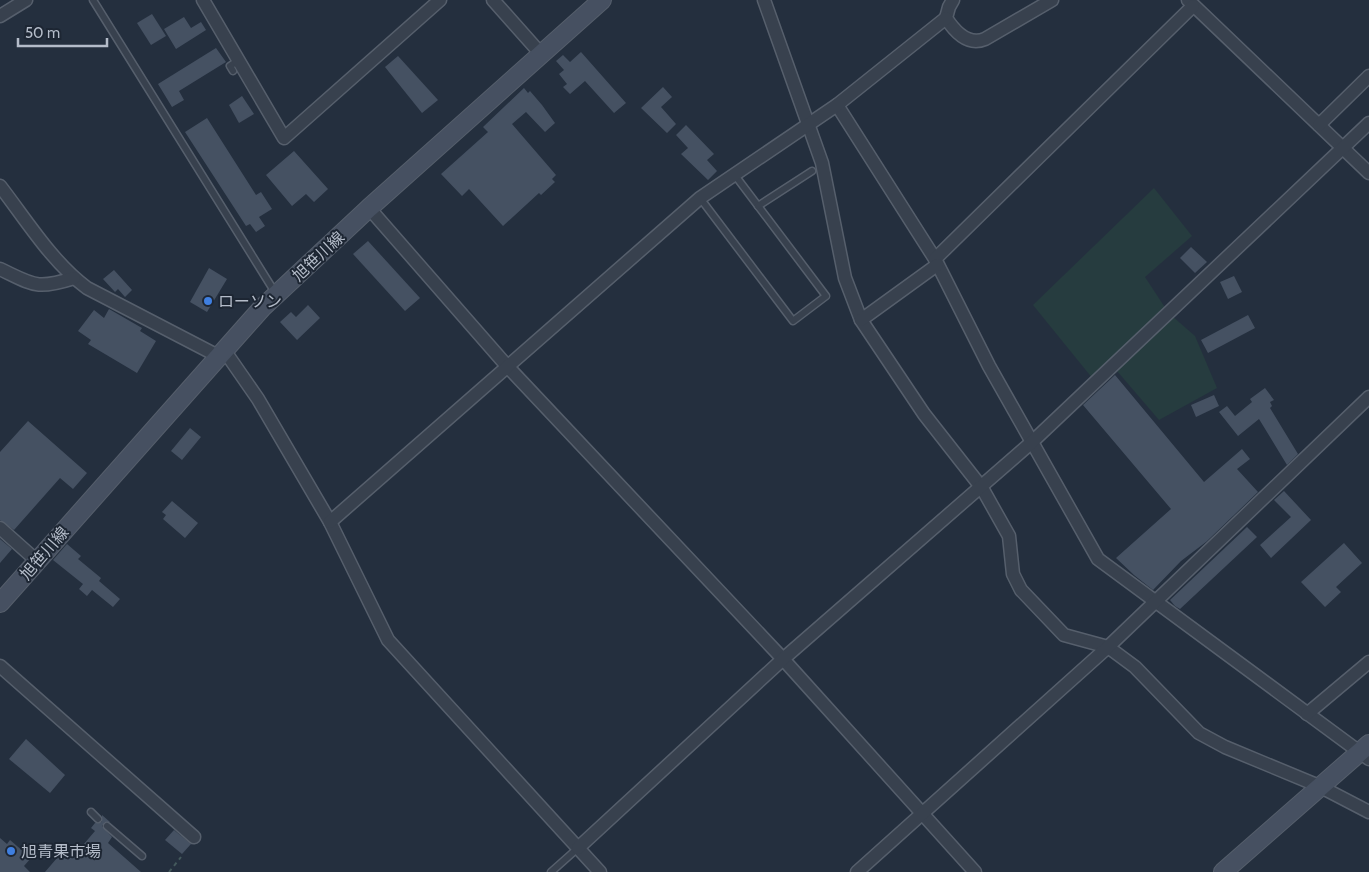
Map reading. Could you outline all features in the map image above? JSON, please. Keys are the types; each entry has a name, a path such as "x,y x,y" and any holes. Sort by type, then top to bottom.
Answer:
{"main road":[{"name":"旭笹川線","path":"0,603 221,353 276,295 369,208 602,0"},
{"path":"1224,872 1319,786 1366,752"}],"street":[{"path":"0,16 26,0"},
{"path":"203,0 236,66 284,138 440,0"},
{"path":"494,0 541,54"},
{"path":"764,0 822,162 845,278 862,320 924,414 982,488 1009,536 1013,574 1021,590 1064,635 1108,647 1134,666 1199,733 1225,747 1319,786 1369,812"},
{"path":"330,522 700,198 837,104 946,18 949,7 954,0"},
{"path":"946,18 960,35 981,41 1052,0"},
{"path":"862,320 936,262 1191,3 1369,173"},
{"path":"1319,125 1369,76"},
{"path":"837,104 936,262 989,366 1098,559 1308,714 1366,752"},
{"path":"578,848 783,659 982,488 1369,123"},
{"path":"0,186 59,263 87,288 221,353 258,399 330,522 388,640 600,872"},
{"path":"369,208 507,366 783,659 975,872"},
{"path":"0,269 36,286 52,285 74,278"},
{"path":"857,872 1156,603 1369,397"},
{"path":"0,528 38,561"},
{"path":"1308,714 1369,662"},
{"path":"0,666 194,837"}],"lane":[{"path":"93,0 276,295"},
{"path":"758,206 812,171"},
{"path":"700,198 793,321 826,296 734,174"},
{"path":"90,812 98,819"},
{"path":"107,826 142,856"},
{"path":"552,872 578,848"}],"path":[{"path":"169,872 182,857"}],"green space":[{"path":"1154,188 1192,236 1145,277 1166,309 1093,379 1033,305"},
{"path":"1172,316 1195,336 1217,388 1159,420 1117,371"}],"building":[{"path":"152,14 166,36 151,45 137,23"},
{"path":"184,17 191,28 201,22 206,30 176,49 164,29"},
{"path":"216,48 226,62 179,91 184,100 172,107 158,84"},
{"path":"581,52 626,103 614,113 585,81 570,94 563,87 567,84 559,74 564,70 556,61 563,55 570,62"},
{"path":"398,56 438,100 422,113 385,67"},
{"path":"663,87 672,97 661,107 676,124 667,133 641,108"},
{"path":"524,88 528,93 530,91 555,123 545,132 526,112 512,124 556,175 552,179 555,182 541,195 539,193 503,226 469,189 462,196 441,174 488,132 483,127"},
{"path":"242,96 254,114 239,123 229,105"},
{"path":"207,118 256,195 261,192 272,209 259,217 265,226 256,232 250,224 246,226 185,132"},
{"path":"686,125 714,154 707,160 717,171 708,180 681,154 688,148 676,135"},
{"path":"294,151 328,189 314,202 306,194 292,206 266,175"},
{"path":"368,241 420,298 405,311 353,254"},
{"path":"1191,247 1207,262 1195,273 1180,258"},
{"path":"209,268 227,279 207,312 190,302"},
{"path":"114,270 132,290 125,297 118,289 115,292 103,279"},
{"path":"1234,276 1242,292 1228,299 1220,282"},
{"path":"308,305 320,318 297,340 280,322 291,312 296,317"},
{"path":"109,309 142,328 140,331 156,341 137,373 88,344 91,340 78,331 94,310 104,318"},
{"path":"1248,315 1255,328 1208,353 1201,340"},
{"path":"1115,375 1204,482 1242,449 1250,459 1237,469 1258,492 1206,542 1181,561 1153,590 1116,558 1171,509 1083,405"},
{"path":"1265,388 1274,400 1270,402 1272,406 1270,408 1298,454 1287,465 1259,419 1238,436 1219,412 1227,406 1235,416 1252,402 1250,399"},
{"path":"1214,395 1219,406 1196,417 1191,405"},
{"path":"28,421 87,473 73,489 60,478 14,530 0,520 0,452"},
{"path":"190,428 201,437 182,460 171,451"},
{"path":"1284,491 1311,520 1271,558 1260,545 1291,517 1274,500"},
{"path":"172,501 198,523 185,538 163,519 166,515 162,512"},
{"path":"1247,527 1257,537 1180,609 1175,606 1170,600"},
{"path":"0,539 12,549 0,563"},
{"path":"1344,543 1362,563 1336,587 1341,592 1325,607 1301,582"},
{"path":"67,544 81,556 78,559 101,578 99,581 120,599 113,607 92,590 87,596 79,589 83,584 53,560"},
{"path":"26,739 65,775 50,793 9,759"},
{"path":"102,815 110,822 105,822 102,826 112,837 108,843 141,872 45,872 63,851 72,858 95,831 91,828 95,823 102,822"},
{"path":"174,830 191,844 182,854 165,840"},
{"name":"旭青果市場","path":"0,838 7,844 10,840 31,858 24,866 30,872 0,872"}],"place":[{"name":"ローソン","path":"208,301"},
{"name":"旭青果市場","path":"11,851"}]}
